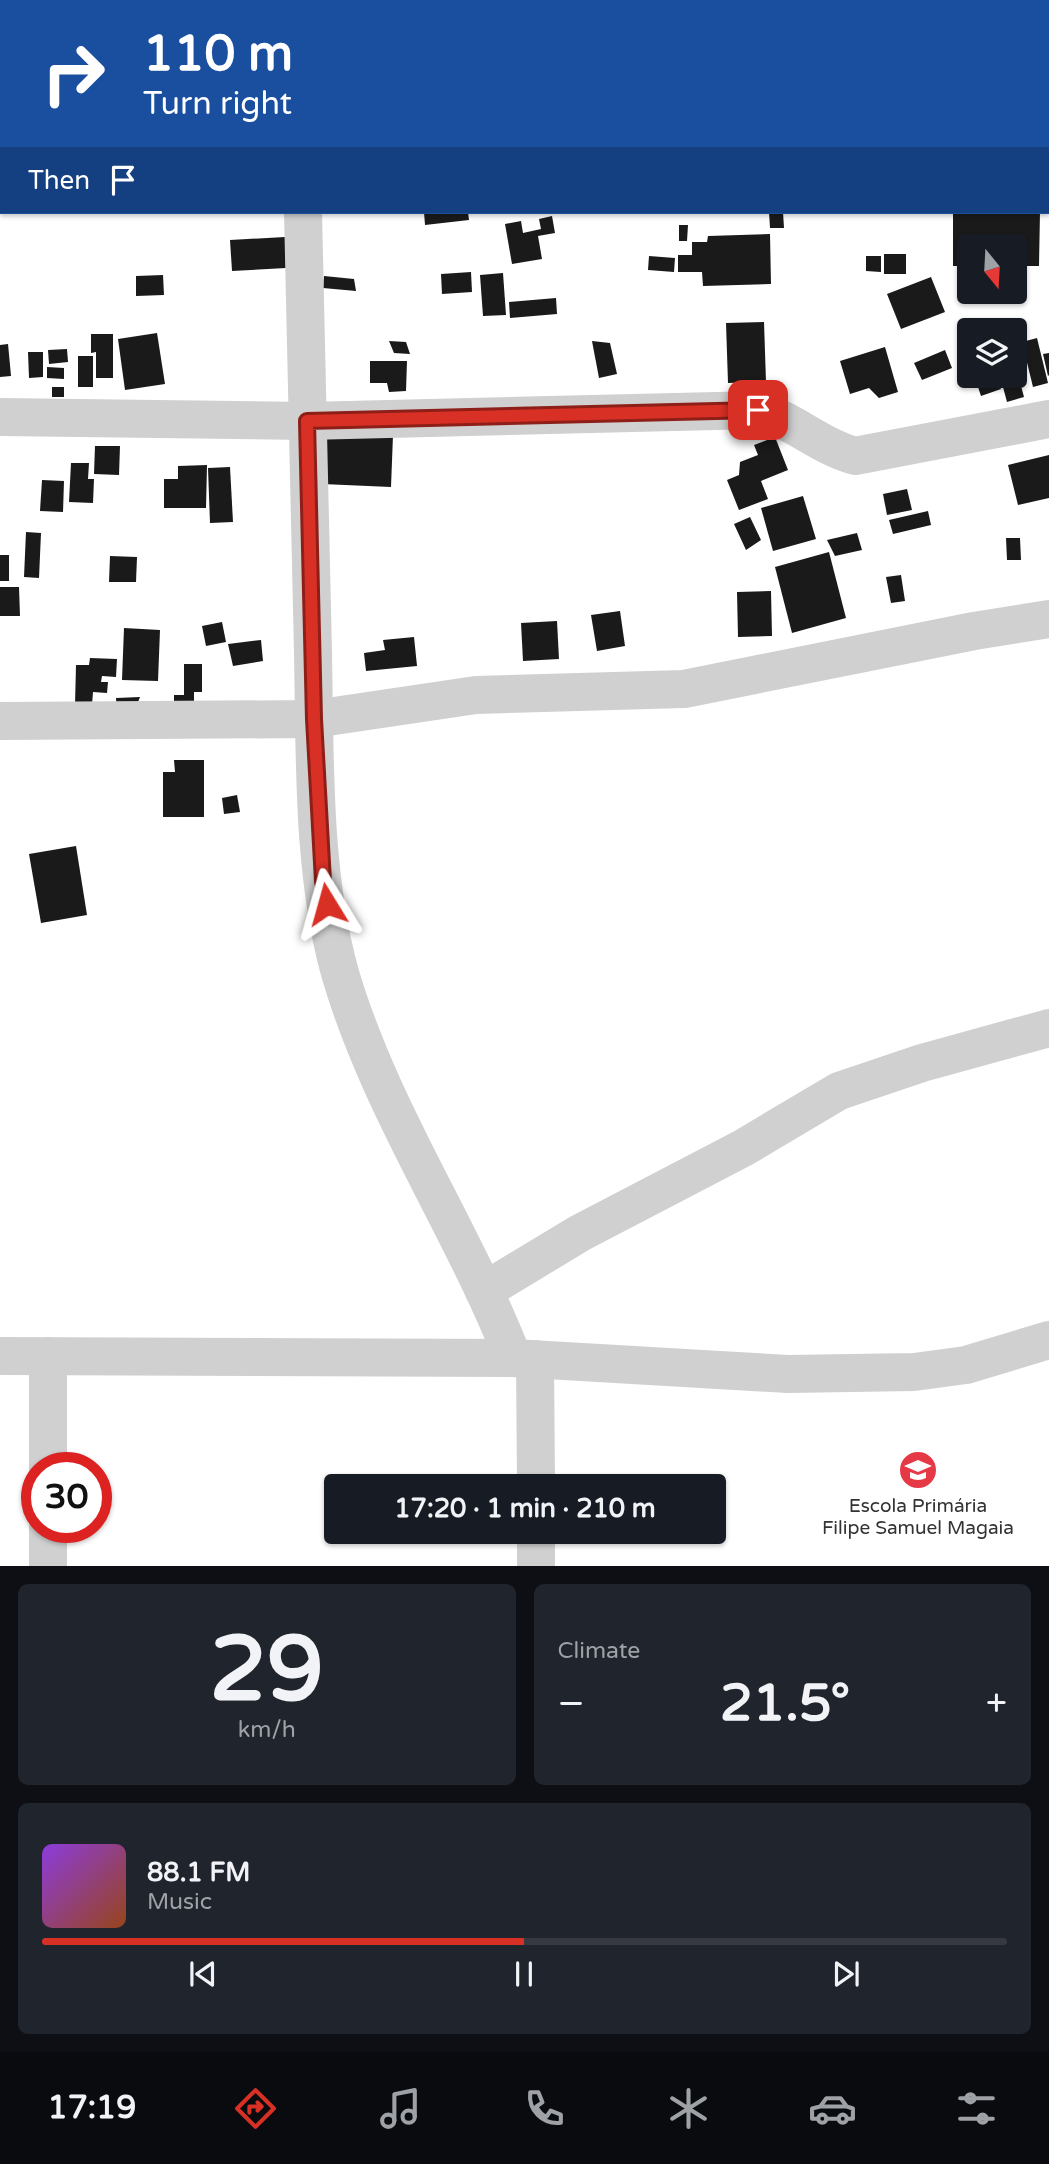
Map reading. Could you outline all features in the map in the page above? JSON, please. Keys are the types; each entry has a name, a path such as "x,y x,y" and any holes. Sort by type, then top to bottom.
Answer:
{"street":[{"path":"303,214 314,719 323,881 340,972 387,1100 484,1291 524,1359 535,1474"},
{"path":"0,417 307,421 758,410 777,416 833,450 855,456 1049,419"},
{"path":"0,721 314,719 476,695 684,690 974,631 1049,619"},
{"path":"484,1291 580,1233 743,1148 839,1091 922,1063 1049,1028"},
{"path":"0,1356 524,1359 788,1374 914,1372 965,1365 1049,1340"},
{"path":"48,1356 48,1452"},
{"path":"48,1543 48,1566"},
{"path":"536,1544 536,1566"}],"building":[{"path":"424,214 468,214 469,220 425,225"},
{"path":"769,214 783,214 784,228 770,228"},
{"path":"953,214 1040,214 1039,266 1027,266 1027,234 957,234 957,266 953,266"},
{"path":"552,216 555,233 538,236 542,259 512,264 505,224 521,221 523,233 541,229 539,219"},
{"path":"679,225 688,225 687,241 679,241"},
{"path":"770,234 771,284 703,286 702,272 678,272 678,255 692,255 692,242 707,242 708,236"},
{"path":"285,237 286,268 232,271 230,240"},
{"path":"884,254 906,254 906,274 884,274"},
{"path":"649,256 675,258 674,272 648,270"},
{"path":"866,256 881,256 881,272 866,271"},
{"path":"471,272 472,292 442,294 441,274"},
{"path":"503,273 506,315 483,316 480,275"},
{"path":"163,275 164,295 136,296 136,276"},
{"path":"324,276 354,279 356,291 323,288"},
{"path":"931,277 945,312 901,329 887,294"},
{"path":"556,298 557,314 510,318 509,302"},
{"path":"764,322 766,382 728,383 726,323"},
{"path":"157,333 165,384 125,390 118,339"},
{"path":"91,334 113,334 113,378 96,378 96,352 91,353"},
{"path":"1037,338 1048,383 1033,387 1027,362 1027,341"},
{"path":"389,341 406,342 410,354 394,353"},
{"path":"592,341 610,343 617,374 599,378"},
{"path":"8,344 11,376 0,377 0,345"},
{"path":"885,347 898,392 879,398 869,388 850,394 840,361"},
{"path":"67,349 68,362 49,364 48,350"},
{"path":"945,350 952,368 922,380 914,363"},
{"path":"28,352 43,352 43,377 29,378"},
{"path":"1049,353 1049,375 1048,376 1043,354"},
{"path":"78,356 93,356 93,387 78,387"},
{"path":"370,361 407,361 406,391 389,392 387,383 370,383"},
{"path":"47,367 64,368 64,379 47,378"},
{"path":"52,387 64,387 64,397 52,397"},
{"path":"978,388 1001,389 981,396"},
{"path":"1003,388 1022,388 1024,397 1007,402"},
{"path":"324,432 393,435 391,487 322,484"},
{"path":"775,437 788,470 761,481 768,499 739,510 727,480 739,475 740,462 758,455 754,445"},
{"path":"95,446 120,446 119,475 94,474"},
{"path":"1049,455 1049,498 1018,505 1008,465"},
{"path":"71,463 89,463 88,479 94,479 93,503 69,502"},
{"path":"207,465 206,508 164,508 164,479 178,479 178,466"},
{"path":"230,467 233,522 210,523 208,468"},
{"path":"42,480 64,481 63,512 40,511"},
{"path":"907,489 912,510 887,515 883,494"},
{"path":"803,496 816,539 773,551 761,508"},
{"path":"928,511 931,525 893,534 889,520"},
{"path":"750,517 761,540 746,550 734,524"},
{"path":"26,532 41,533 39,578 24,577"},
{"path":"857,533 862,550 835,556 827,540"},
{"path":"1006,538 1020,538 1021,560 1007,560"},
{"path":"829,552 846,618 792,633 775,567"},
{"path":"0,555 9,555 9,581 0,581"},
{"path":"110,556 137,557 136,582 109,582"},
{"path":"901,575 905,601 891,603 886,577"},
{"path":"0,587 19,587 20,616 0,616"},
{"path":"771,591 772,636 738,637 737,592"},
{"path":"620,611 625,646 597,651 591,615"},
{"path":"557,621 559,659 523,661 521,623"},
{"path":"222,622 226,642 206,646 202,626"},
{"path":"124,628 160,630 158,681 122,680"},
{"path":"414,637 417,666 366,671 364,653 385,650 383,640"},
{"path":"261,640 263,661 233,666 228,644"},
{"path":"90,658 117,659 116,677 102,676 101,682 108,682 107,693 93,692 92,705 75,705 76,665 89,665"},
{"path":"184,664 202,664 202,692 194,692 194,705 174,713 174,695 184,695"},
{"path":"140,697 136,707 117,713 116,698"},
{"path":"174,760 204,760 204,817 163,817 163,772 175,772"},
{"path":"237,795 240,812 224,814 222,798"},
{"path":"76,846 87,915 41,923 29,854"}],"place":[{"name":"Escola Primária Filipe Samuel Magaia","path":"918,1470"}],"route":[{"path":"327,904 323,881 314,719 307,421 758,410"}]}
